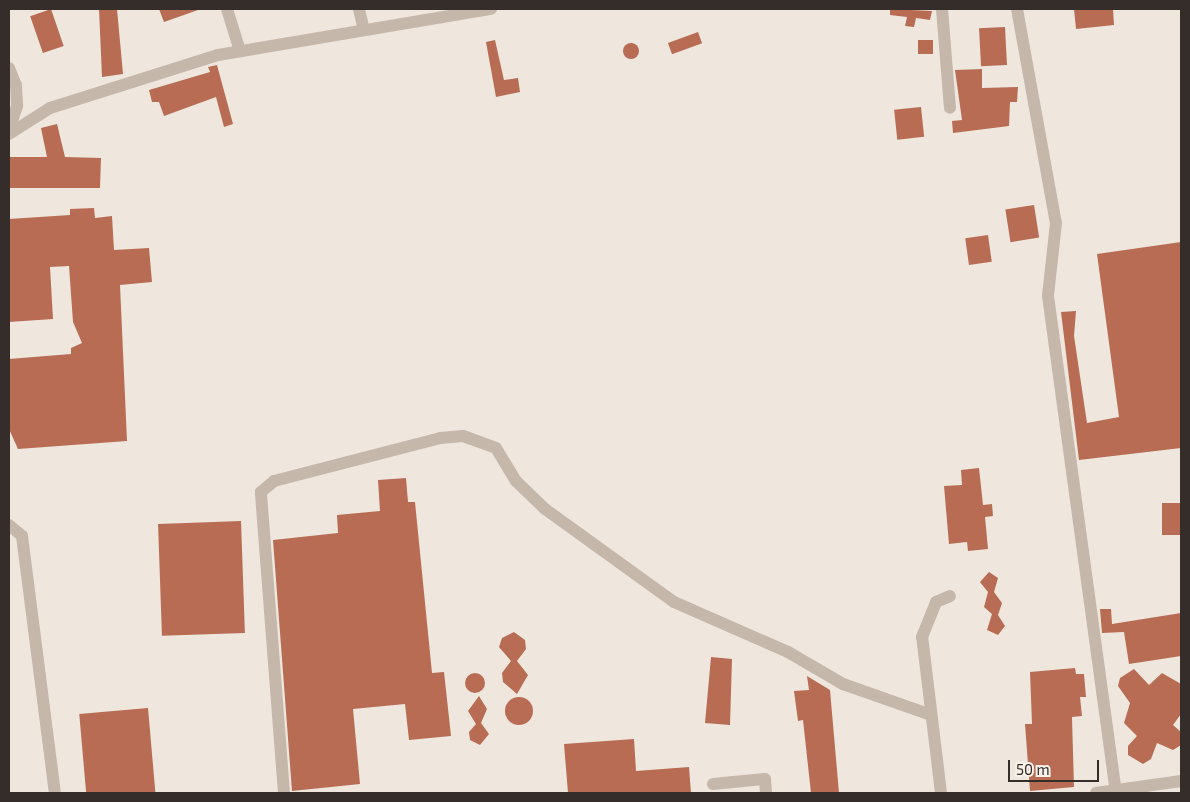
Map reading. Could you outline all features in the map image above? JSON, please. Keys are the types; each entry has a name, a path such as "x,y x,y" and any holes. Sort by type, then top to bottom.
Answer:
{"street":[{"path":"227,9 240,51"},
{"path":"359,9 363,27"},
{"path":"9,132 50,108 240,51 363,27 460,11 490,9"},
{"path":"942,9 950,108"},
{"path":"1017,9 1056,223 1048,296 1115,792"},
{"path":"9,68 17,106 9,132"},
{"path":"284,793 261,492 274,481 440,438 463,436 496,448 516,481 545,509 674,602 788,652 843,684 931,715"},
{"path":"9,525 22,536 55,793"},
{"path":"941,793 922,637 936,602 950,596"},
{"path":"713,784 765,779 766,793"},
{"path":"1096,793 1115,792 1181,781"}],"building":[{"path":"51,9 64,46 43,53 30,16"},
{"path":"99,9 117,9 123,74 102,77"},
{"path":"159,9 197,9 198,10 164,22"},
{"path":"890,9 932,11 930,20 916,18 914,27 905,26 907,17 890,15"},
{"path":"1074,9 1113,9 1114,25 1076,29"},
{"path":"1005,27 1007,65 981,66 979,28"},
{"path":"698,32 702,43 672,54 668,43"},
{"path":"495,40 504,80 518,78 520,92 496,97 486,42"},
{"path":"918,40 933,40 933,54 918,54"},
{"path":"631,43 637,45 639,51 637,57 631,59 625,57 623,51 625,45"},
{"path":"217,65 233,124 224,127 216,97 164,116 159,102 152,102 149,90 210,72 208,67"},
{"path":"982,69 982,88 1018,87 1017,102 1010,102 1009,126 953,133 952,121 962,120 955,70"},
{"path":"921,107 924,137 897,140 894,110"},
{"path":"57,124 65,157 101,158 100,188 9,188 9,157 47,157 41,128"},
{"path":"1034,205 1039,238 1011,242 1005,210"},
{"path":"94,208 95,218 112,216 114,250 149,248 152,282 120,285 127,441 18,449 9,429 9,359 71,354 71,348 82,343 73,322 69,266 50,267 53,319 9,322 9,219 70,215 70,209"},
{"path":"988,235 992,262 969,265 965,238"},
{"path":"1181,242 1181,448 1079,460 1061,312 1076,311 1074,336 1087,423 1119,417 1097,254"},
{"path":"979,468 983,505 992,504 993,516 985,517 988,549 968,551 967,542 949,544 944,486 962,485 961,470"},
{"path":"406,478 408,502 415,502 432,673 444,672 451,736 409,740 405,704 353,709 360,784 292,791 273,540 338,533 337,515 380,511 378,480"},
{"path":"1162,503 1181,503 1181,535 1162,535"},
{"path":"241,521 245,633 162,636 158,524"},
{"path":"989,572 998,578 994,592 1002,603 998,615 1005,626 998,635 987,630 992,614 984,607 988,592 980,582"},
{"path":"1100,609 1111,609 1112,624 1181,613 1181,656 1129,664 1124,632 1102,633"},
{"path":"514,632 525,640 526,649 517,661 528,675 517,694 503,682 502,673 511,661 499,647 502,638"},
{"path":"711,657 732,659 730,725 705,723"},
{"path":"1075,668 1076,674 1084,674 1086,697 1080,697 1082,716 1072,717 1074,787 1030,791 1025,724 1032,724 1030,672"},
{"path":"1134,669 1149,685 1162,673 1181,684 1181,714 1173,725 1181,732 1181,745 1173,750 1157,743 1151,759 1143,764 1128,755 1128,746 1137,736 1124,723 1130,703 1118,686 1120,678"},
{"path":"475,673 482,676 485,683 482,690 475,693 468,690 465,683 468,676"},
{"path":"807,676 830,690 839,793 811,793 803,720 798,721 794,691 809,690"},
{"path":"479,696 487,709 481,723 489,734 480,745 470,740 469,732 476,724 468,711"},
{"path":"519,697 529,701 533,711 529,721 519,725 509,721 505,711 509,701"},
{"path":"148,708 155,793 86,793 79,714"},
{"path":"634,739 636,771 689,767 691,793 568,793 564,744"}]}
